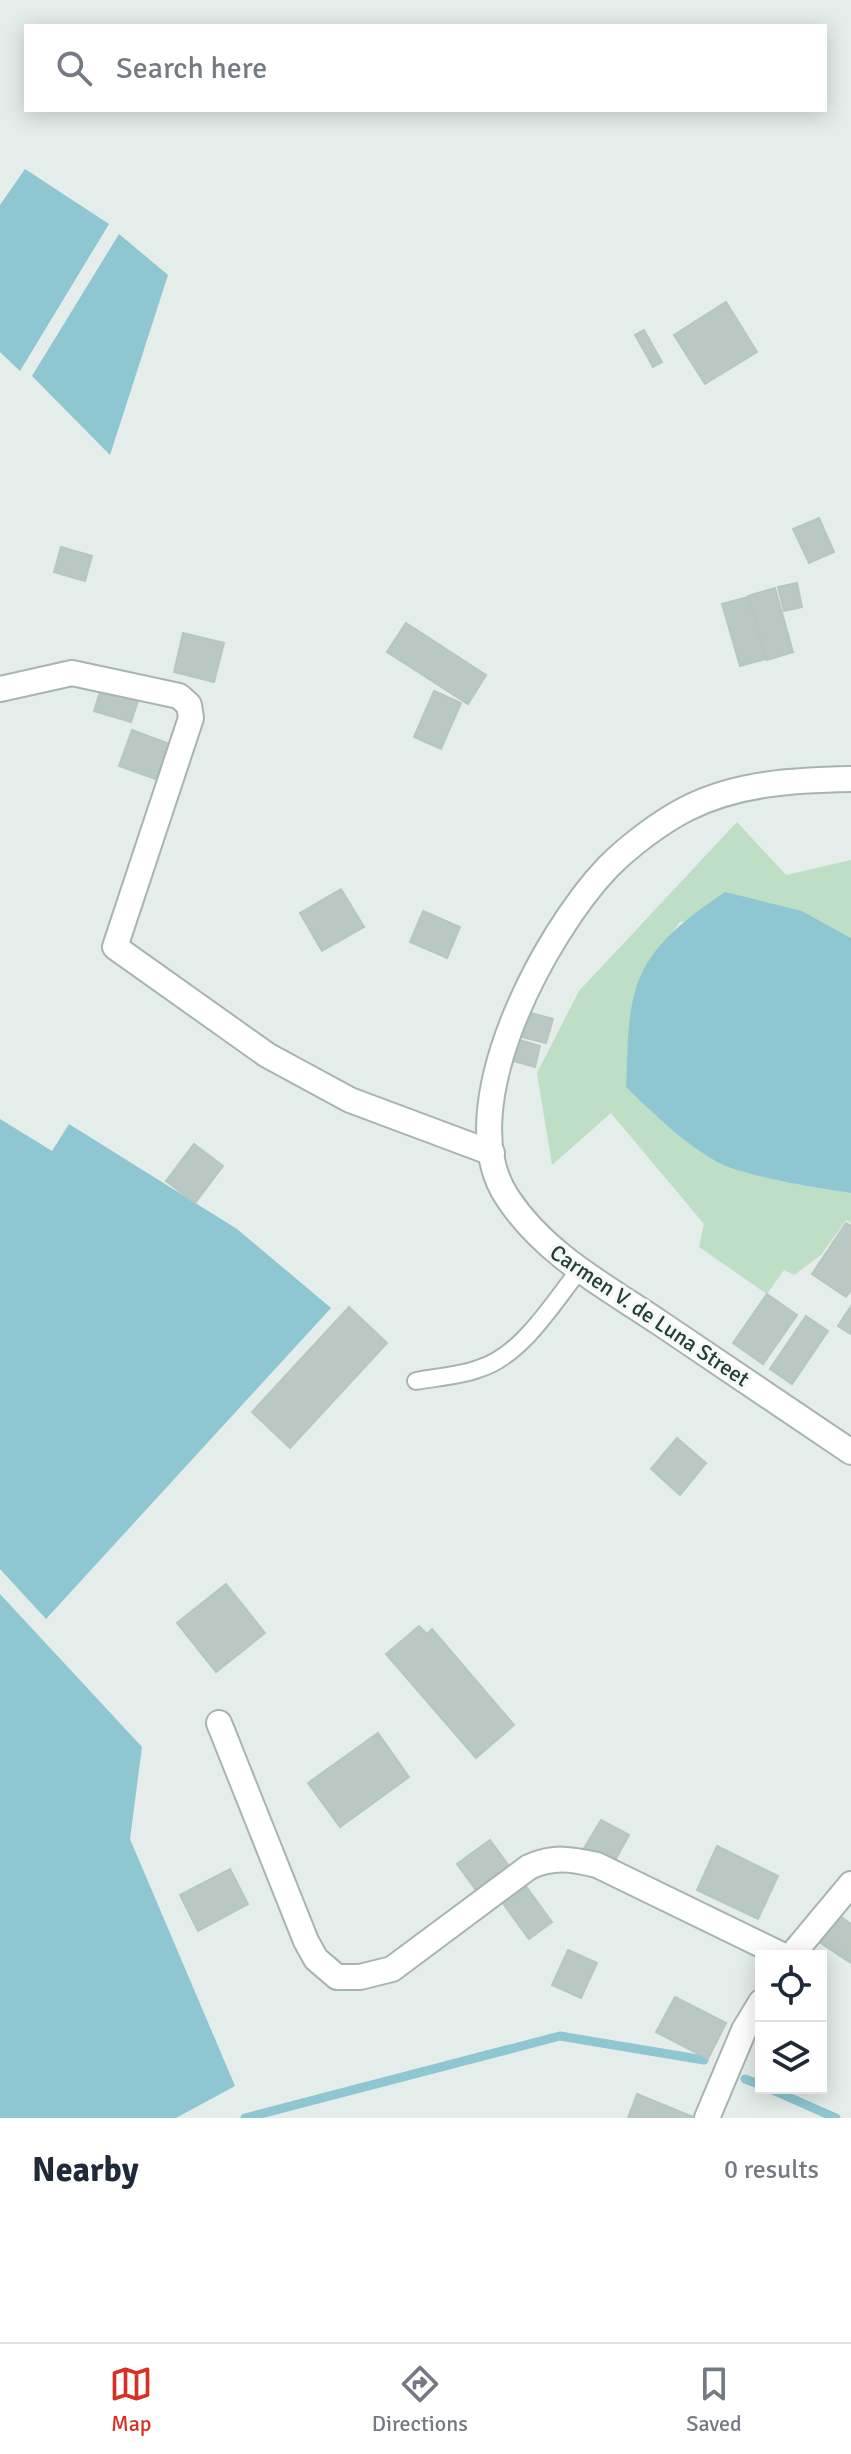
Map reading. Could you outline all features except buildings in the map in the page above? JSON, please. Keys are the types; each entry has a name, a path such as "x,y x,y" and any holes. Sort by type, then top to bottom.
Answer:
{"street":[{"path":"0,689 72,673 179,696 189,705 191,718 115,947 280,1063 350,1100 492,1153"},
{"name":"Carmen V. de Luna Street","path":"851,779 796,780 725,792 684,810 609,867 564,922 525,993 502,1049 489,1109 492,1153 504,1194 549,1248 851,1452"},
{"path":"219,1723 306,1941 316,1959 337,1977 360,1977 392,1969 529,1867 547,1859 568,1858 597,1865 772,1950"},
{"path":"796,1950 851,1884"},
{"path":"707,2118 744,2030 755,2012"}],"lane":[{"path":"416,1381 481,1369 504,1354 526,1336 580,1269"}],"green space":[{"path":"737,822 786,875 851,860 851,938 802,911 680,922 641,975 629,1031 626,1087 681,1137 717,1162 762,1177 851,1193 851,1223 846,1220 821,1255 794,1275 784,1270 767,1294 699,1247 704,1224 611,1113 552,1165 537,1073 579,991"}],"water":[{"path":"25,169 109,224 20,371 0,352 0,205"},
{"path":"119,234 168,275 110,455 32,376"},
{"path":"725,892 802,911 851,938 851,1193 762,1177 717,1162 681,1137 626,1087 630,1016 641,975 667,938"},
{"path":"0,1119 52,1151 69,1124 237,1229 331,1308 46,1619 0,1569"},
{"path":"0,1594 142,1747 130,1839 235,2086 176,2118 0,2118"}],"waterway":[{"path":"245,2118 560,2036 704,2060"},
{"path":"745,2079 755,2083"},
{"path":"782,2094 836,2118"}]}
